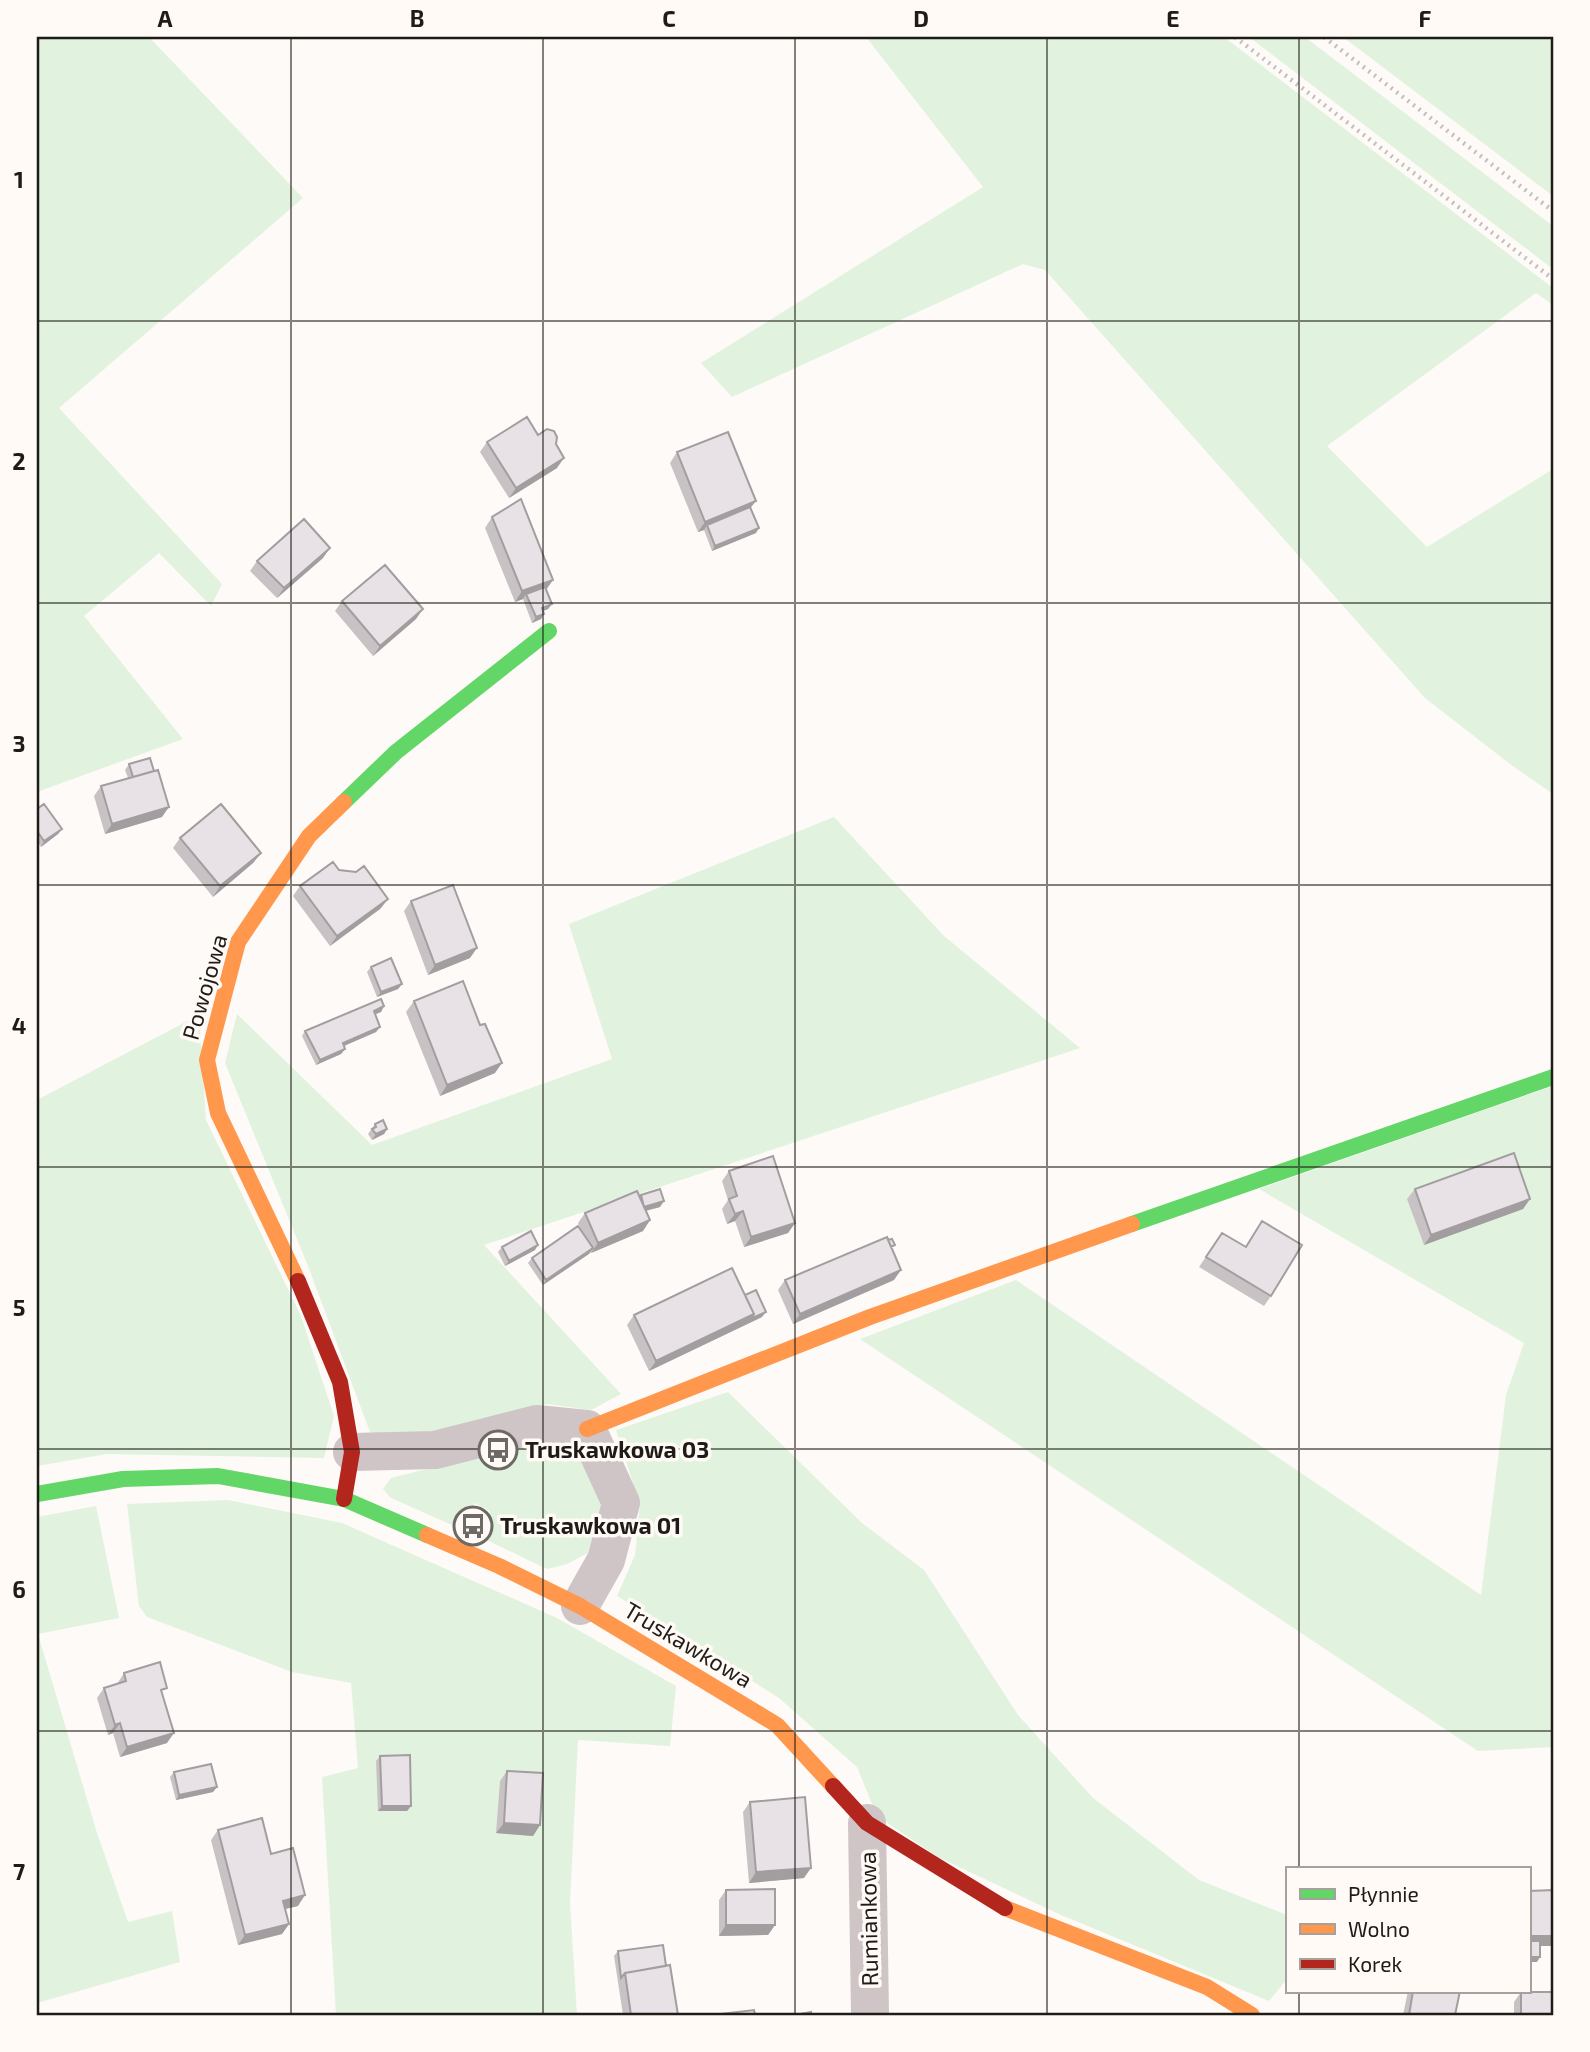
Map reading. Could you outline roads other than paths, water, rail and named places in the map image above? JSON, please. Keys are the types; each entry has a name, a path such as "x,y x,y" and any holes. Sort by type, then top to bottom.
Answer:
{"street":[{"name":"Powojowa","path":"344,1499 352,1452 340,1382 304,1293 218,1113 208,1060 238,942 309,836 396,752 549,631"},
{"path":"352,1452 435,1450 537,1424 587,1429 870,1317 1553,1077"},
{"path":"580,1606 607,1560 621,1503 587,1429"},
{"name":"Truskawkowa","path":"37,1494 123,1479 218,1476 344,1499 499,1566 580,1606 777,1725 867,1823 998,1905 1207,1987 1252,2015"},
{"name":"Rumiankowa","path":"867,1823 870,2015"}],"place":[{"name":"Truskawkowa 03","path":"498,1450"},
{"name":"Truskawkowa 01","path":"473,1526"}]}
